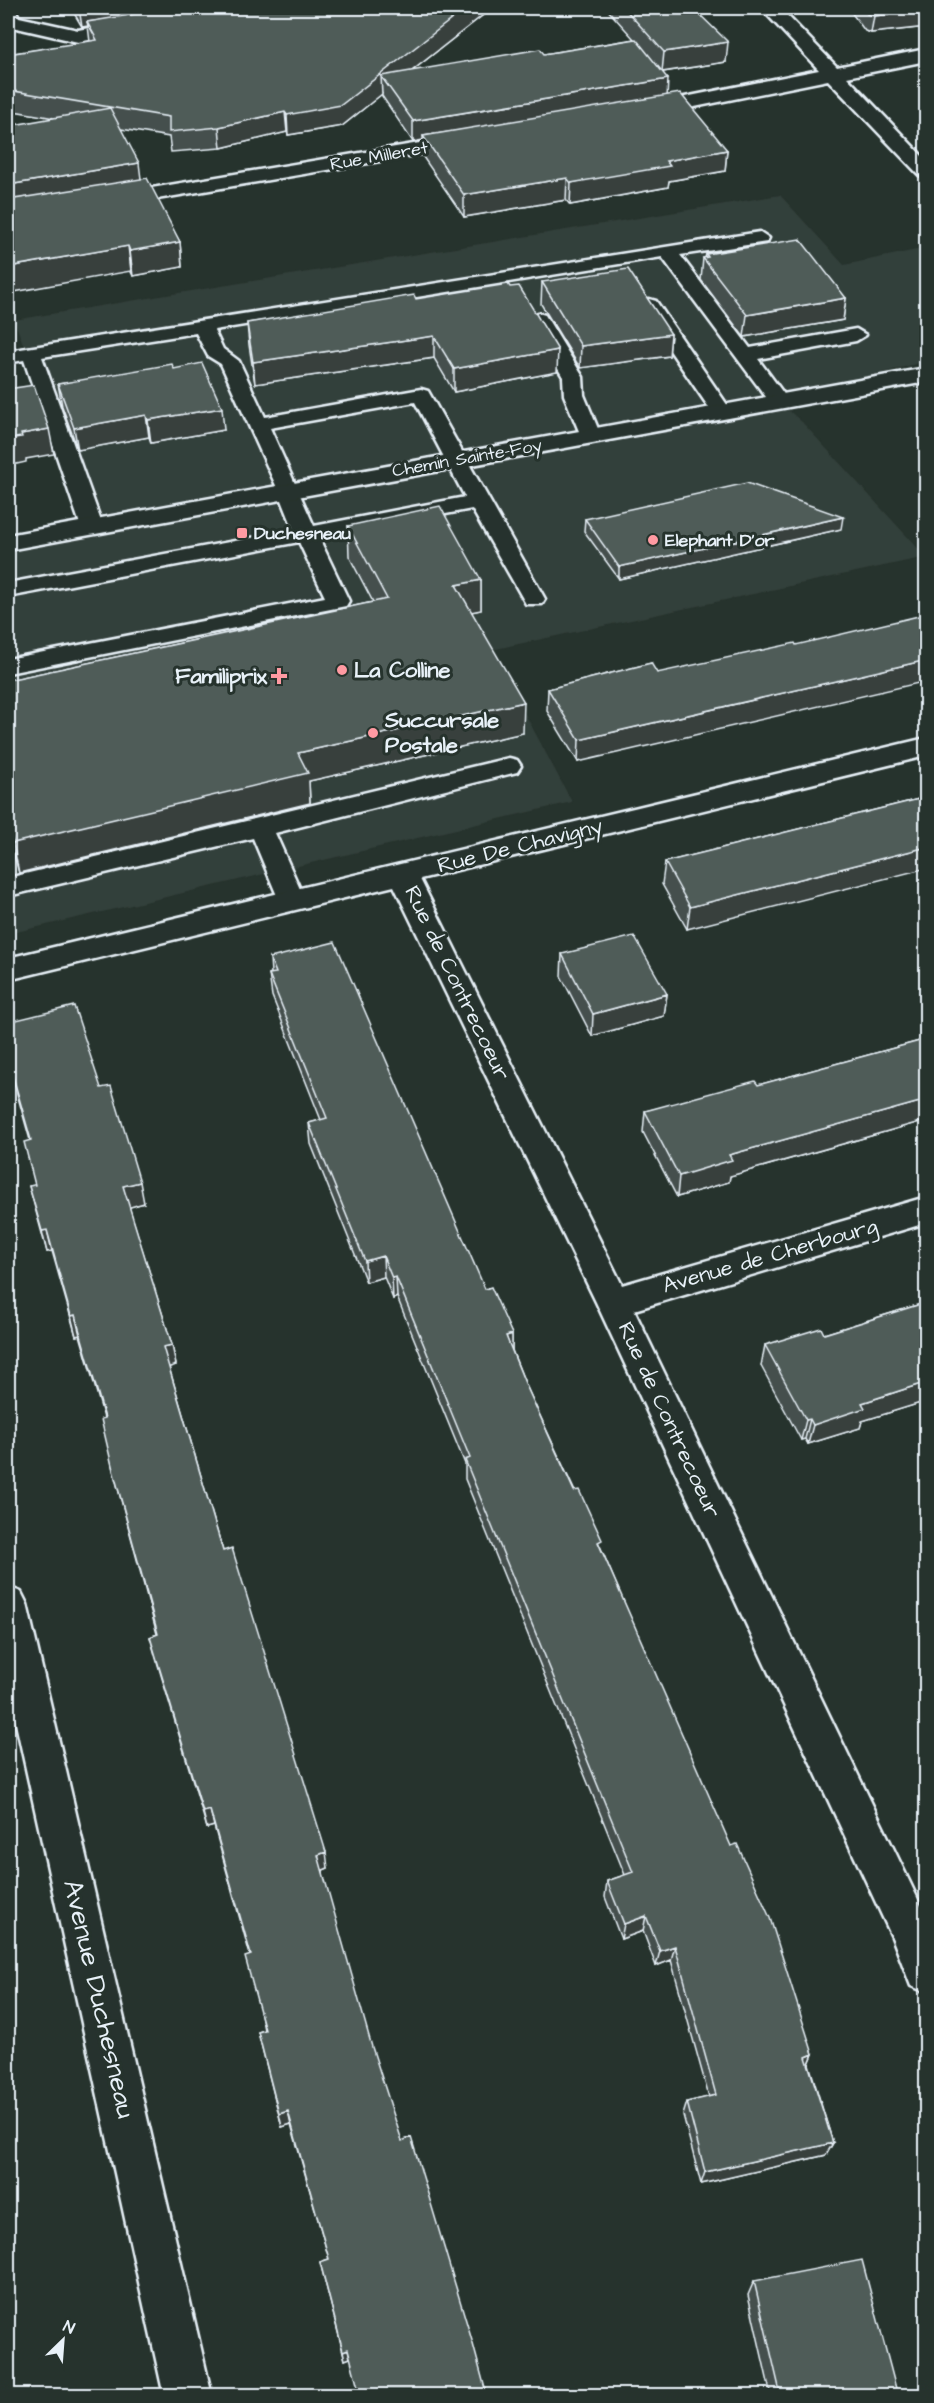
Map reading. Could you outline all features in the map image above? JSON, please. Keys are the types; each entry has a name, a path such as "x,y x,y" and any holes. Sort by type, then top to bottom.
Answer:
{"street":[{"path":"770,8 927,171"},
{"path":"8,14 12,21 78,36 158,22"},
{"path":"625,115 707,101 927,55"},
{"name":"Rue Milleret","path":"89,205 485,138"},
{"name":"Chemin Sainte-Foy","path":"8,543 927,375"},
{"name":"Rue De Chavigny","path":"8,969 291,898 403,874 927,747"},
{"name":"Rue de Contrecoeur","path":"403,874 919,1925 927,1971"},
{"name":"Avenue de Cherbourg","path":"613,1302 927,1210"},
{"name":"Avenue Duchesneau","path":"8,1604 188,2396"}],"lane":[{"path":"8,357 760,238"},
{"path":"667,251 779,402"},
{"path":"617,259 722,412"},
{"path":"512,276 573,377 574,395 591,436"},
{"path":"8,666 338,601 229,361 215,352 203,326"},
{"path":"745,355 856,335"},
{"path":"31,353 92,527"},
{"path":"258,424 421,395 455,461 534,599"},
{"path":"8,590 478,501"},
{"path":"8,887 261,828 509,766"},
{"path":"261,828 291,898"}],"shaded area":[{"path":"780,195 844,265 926,248 926,361 779,402 802,422 926,557 491,650 572,802 8,934 8,543 92,527 14,320"}],"building":[{"path":"172,8 466,8 341,105 287,115 285,112 219,127 169,132 169,117 8,90 8,54 97,40 87,22"},
{"path":"624,8 693,8 728,42 664,52"},
{"path":"863,8 927,8 927,10 874,16 867,14"},
{"path":"636,39 668,79 413,121 381,76 540,49 544,54"},
{"path":"680,93 727,150 666,161 670,166 571,183 567,178 464,195 423,136"},
{"path":"110,108 139,163 8,185 8,126"},
{"path":"147,178 180,242 130,251 128,246 8,267 8,200"},
{"path":"800,239 846,298 747,315 703,258 708,257 706,254"},
{"path":"628,269 671,334 581,346 542,282"},
{"path":"508,284 510,287 519,286 558,350 454,369 434,336 253,362 247,323 414,295 416,299"},
{"path":"202,363 222,408 148,420 146,415 74,428 58,384 172,364 174,369"},
{"path":"34,385 49,429 8,439 8,389"},
{"path":"747,483 843,517 619,567 585,519"},
{"name":"La Colline","path":"440,506 481,580 456,585 524,702 298,753 308,773 13,843 8,826 8,680 387,599 348,526"},
{"path":"927,614 927,660 579,740 548,689 651,663 657,673 795,643 796,645"},
{"path":"927,797 927,847 690,907 665,862"},
{"path":"634,936 667,994 593,1014 562,954"},
{"path":"335,942 485,1289 491,1287 512,1334 506,1336 525,1383 574,1491 579,1490 602,1540 598,1542 731,1846 737,1844 770,1918 813,2054 806,2057 833,2143 705,2172 687,2102 716,2095 675,1946 660,1951 646,1916 624,1924 607,1881 633,1872 465,1460 470,1458 396,1277 392,1278 383,1256 365,1261 309,1123 327,1118 269,974 276,973 270,958"},
{"path":"74,1006 101,1088 111,1086 140,1182 123,1186 172,1345 163,1347 223,1551 232,1548 326,1852 318,1855 372,2047 402,2141 411,2137 487,2396 360,2396 348,2349 343,2351 320,2262 329,2259 288,2111 279,2114 258,2032 265,2030 245,1957 251,1955 210,1810 203,1812 150,1637 158,1634 113,1470 101,1419 105,1418 75,1315 71,1316 47,1230 42,1231 29,1186 35,1185 24,1142 31,1140 8,1059 8,1022"},
{"path":"927,1039 927,1100 729,1155 732,1160 679,1176 645,1111 755,1081 758,1085"},
{"path":"927,1297 927,1382 862,1403 865,1408 813,1425 810,1419 806,1420 765,1345 821,1328 824,1334 924,1303 922,1299"},
{"path":"862,2260 898,2396 781,2396 754,2281"}],"place":[{"name":"Duchesneau","path":"242,533"},
{"name":"Elephant D’or","path":"653,540"},
{"name":"La Colline","path":"342,670"},
{"name":"Familiprix","path":"279,676"},
{"name":"Succursale Postale","path":"373,733"}]}
